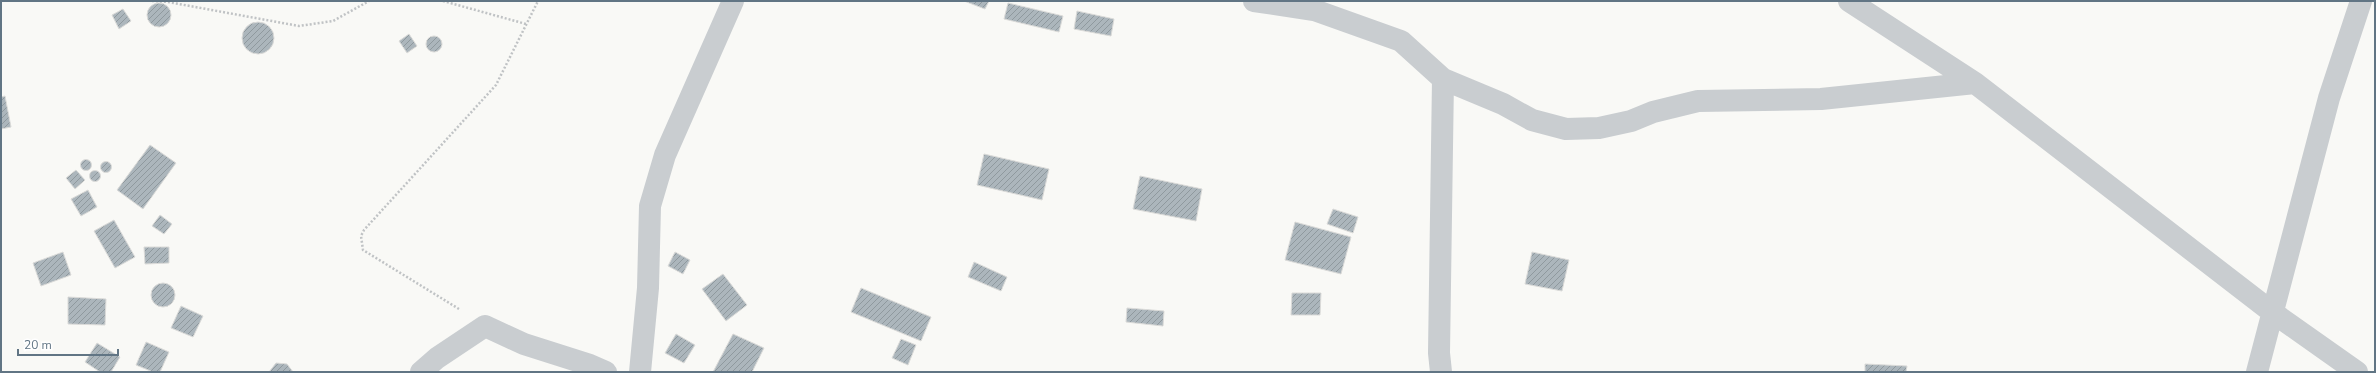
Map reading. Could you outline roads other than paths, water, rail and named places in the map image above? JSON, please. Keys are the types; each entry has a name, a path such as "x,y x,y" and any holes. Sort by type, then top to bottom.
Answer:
{"street":[{"path":"640,372 648,288 650,206 665,155 733,1"},
{"path":"1254,1 1314,10 1401,42 1443,79 1503,104 1532,120 1566,129 1599,128 1625,123 1660,110 1698,101 1821,99 1975,83"},
{"path":"1848,1 1975,83 2272,312 2357,372"},
{"path":"2257,372 2328,98 2361,1"},
{"path":"1441,372 1439,353 1443,79"},
{"path":"421,372 485,326 524,344 590,365 606,372"}]}
